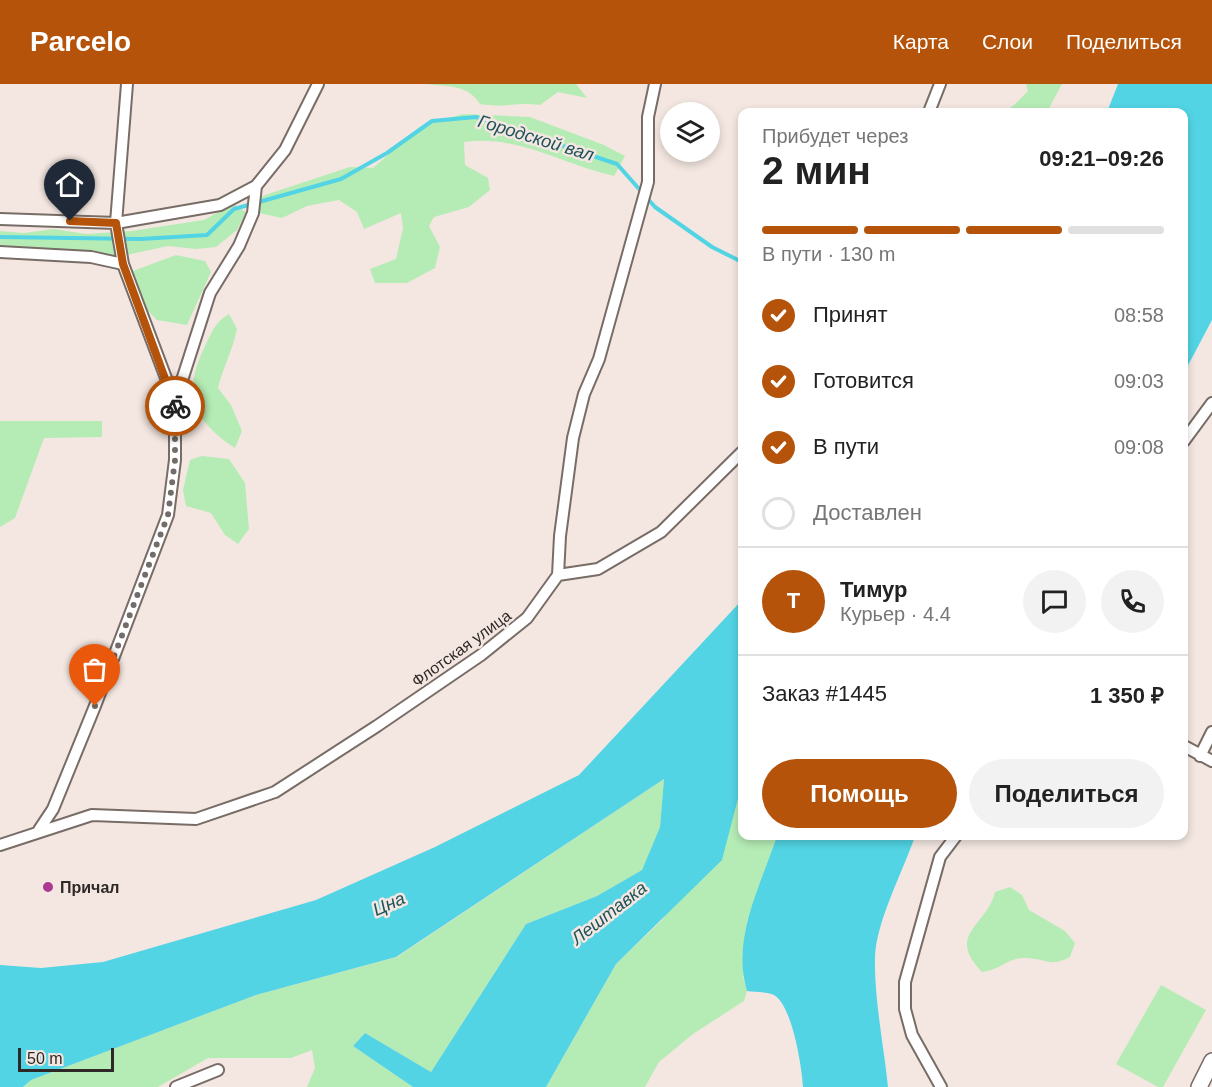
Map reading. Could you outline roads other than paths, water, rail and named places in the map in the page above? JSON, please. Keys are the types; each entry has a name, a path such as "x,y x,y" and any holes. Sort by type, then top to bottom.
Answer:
{"street":[{"path":"127,84 117,228 123,264 175,402"},
{"path":"0,219 117,228 220,205 256,186 285,150 318,84"},
{"path":"655,84 648,117 647,185 599,358 584,394 573,438 560,536 558,575 598,569 661,532 738,456"},
{"path":"931,108 940,84"},
{"path":"39,830 53,809 91,717 168,515 175,460 175,402 210,292 239,246 253,213 256,186"},
{"path":"0,252 91,257 123,264"},
{"path":"1188,436 1212,403"},
{"name":"Флотская улица","path":"0,845 39,830 92,815 196,819 275,792 480,655 527,618 558,575"},
{"path":"1200,756 1212,732"},
{"path":"1188,748 1212,761"},
{"path":"938,1086 912,1035 906,1009 905,981 940,857 953,840"},
{"path":"1199,1087 1212,1061"},
{"path":"176,1087 218,1070"}],"water":[{"path":"1118,84 1212,84 1212,320 1188,365 1188,108 1109,108"},
{"path":"738,604 738,798 722,860 616,964 546,1087 413,1087 353,1046 365,1033 431,1072 526,924 597,896 642,870 660,827 664,779 396,957 256,995 31,1080 23,1087 0,1087 0,965 41,968 103,962 316,900 435,847 579,775"},
{"path":"776,840 913,840 880,928 875,958 876,989 888,1087 803,1087 795,1037 786,1011 774,995 747,991 743,971 743,952 745,932 756,893"}],"waterway":[{"name":"Городской вал","path":"0,237 141,239 207,235 234,209 341,179 387,153 432,121 476,117 617,164 655,207 712,247 738,260"}],"place":[{"name":"Причал","path":"48,887"}],"water label":[{"name":"Цна","path":"389,904"},
{"name":"Лештавка","path":"609,913"}]}
